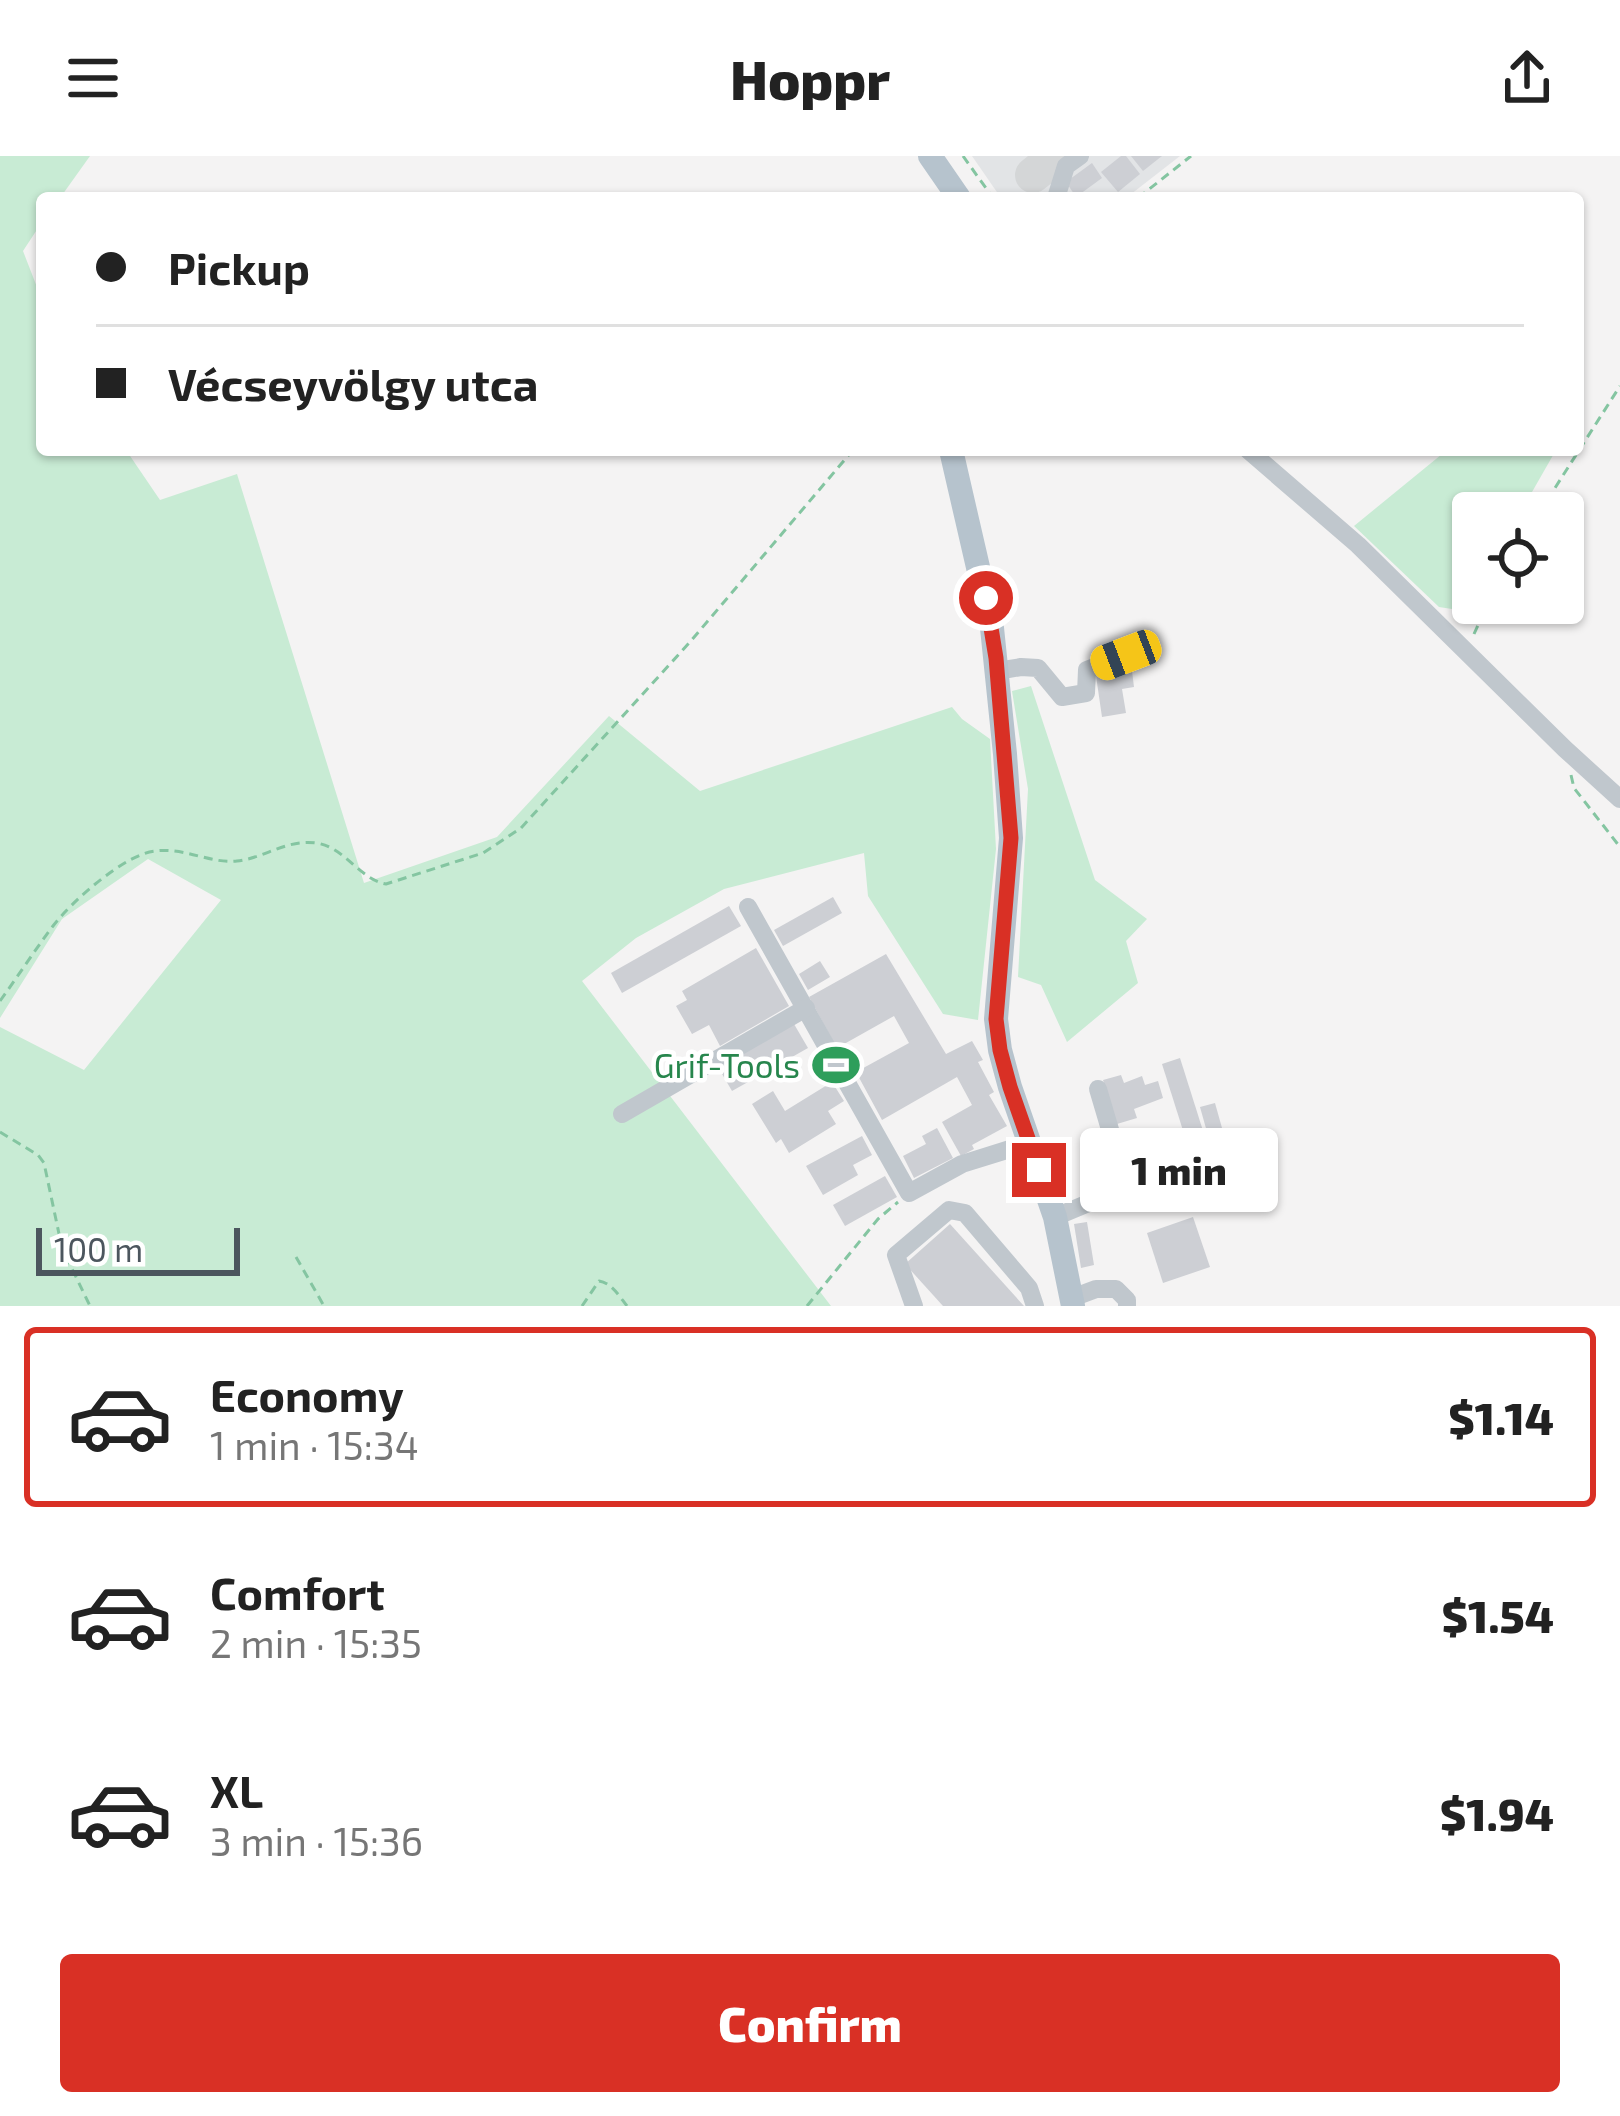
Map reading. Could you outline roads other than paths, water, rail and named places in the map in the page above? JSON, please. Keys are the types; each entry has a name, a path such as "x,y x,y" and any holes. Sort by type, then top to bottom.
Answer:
{"main road":[{"path":"930,156 955,192"},
{"path":"952,456 998,671 1011,838 996,1019 1005,1069 1055,1216 1072,1302"}],"street":[{"path":"1059,192 1066,166 1081,156"},
{"path":"1255,456 1358,544 1620,799"},
{"path":"998,671 1038,668 1061,697 1086,693 1087,670 1126,655"},
{"path":"748,907 909,1193 962,1164 1029,1143"},
{"path":"622,1114 806,1008"},
{"path":"1098,1089 1127,1187"},
{"path":"1055,1216 1188,1166"},
{"path":"914,1306 896,1255 949,1210 964,1214 1028,1288 1035,1306"},
{"path":"1072,1302 1096,1289 1116,1288 1127,1306"}],"place":[{"name":"Grif-Tools","path":"836,1065"}]}
